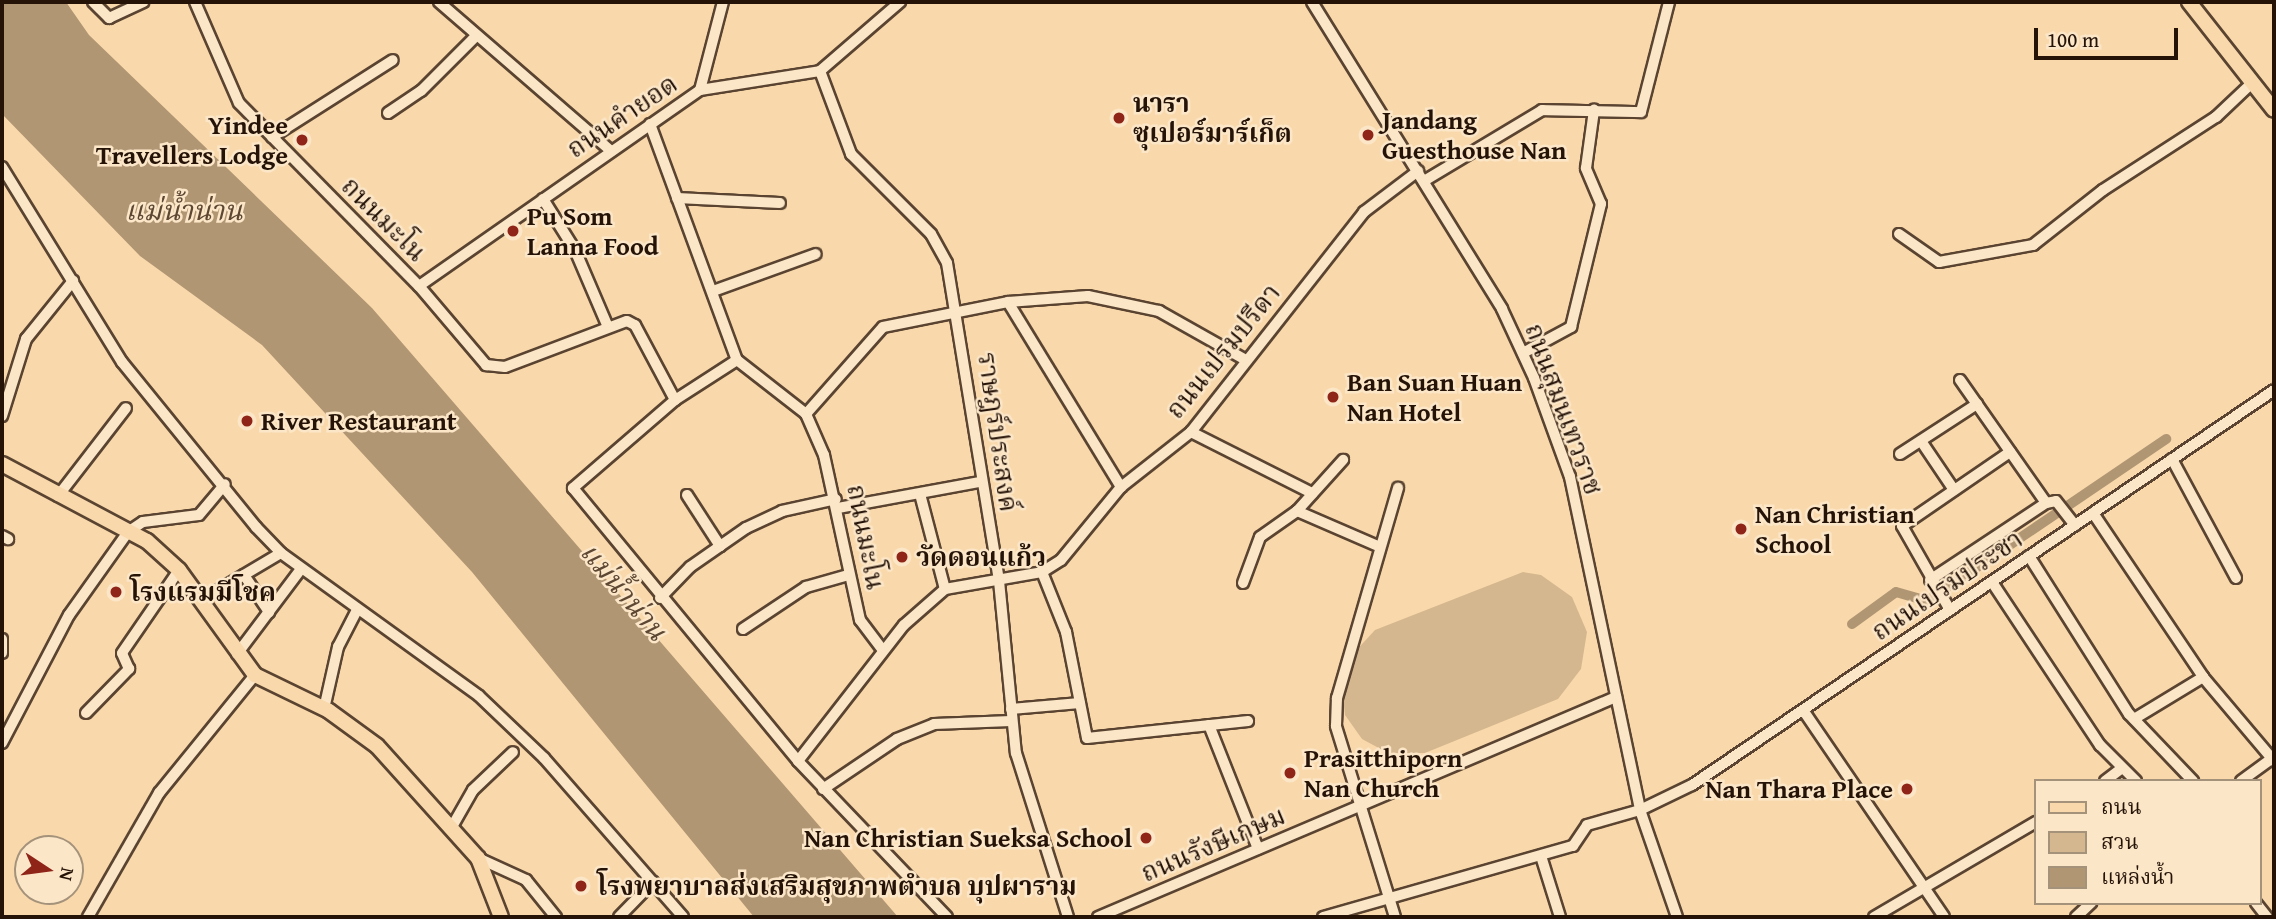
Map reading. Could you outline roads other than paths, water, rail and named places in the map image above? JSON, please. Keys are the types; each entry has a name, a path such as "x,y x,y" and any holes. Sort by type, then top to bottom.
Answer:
{"main road":[{"path":"2189,2 2274,110"},
{"path":"2,464 128,532 179,570 237,654 255,675 324,709 377,746 453,825 478,858 501,917"}],"street":[{"path":"93,2 109,18 144,2"},
{"name":"ถนนมะโน","path":"195,2 239,103 419,286 495,369 627,321 635,325 675,400"},
{"path":"439,2 611,151"},
{"path":"700,90 723,2"},
{"path":"820,71 900,2"},
{"name":"ถนนสุมนเทวราช","path":"1312,2 1418,171 1523,353 1570,477 1640,810 1677,917"},
{"path":"1424,181 1525,116 1594,110 1641,112 1669,2"},
{"path":"388,113 421,91 476,36"},
{"path":"272,137 393,60"},
{"name":"ถนนคำยอด","path":"419,286 700,90 820,71"},
{"name":"ราษฎร์ประสงค์","path":"820,71 850,154 931,234 947,263 957,309 979,482 999,581 1012,721 1068,917"},
{"path":"1899,234 1939,262 2033,246 2103,190 2216,117 2252,83"},
{"path":"1523,353 1571,327 1601,204 1586,167 1594,110"},
{"path":"650,124 737,360 806,414 883,327 957,309 1008,302 1088,296 1159,311 1246,360"},
{"path":"2,167 122,362 281,553 480,696 544,758 683,917"},
{"name":"ถนนเปรมปรีดา","path":"945,589 1042,572 1061,560 1121,487 1191,432 1364,212 1418,171"},
{"path":"677,198 780,203"},
{"path":"543,199 575,250 608,327"},
{"path":"713,291 816,254"},
{"path":"2,416 26,339 73,281"},
{"path":"1008,302 1121,487"},
{"path":"737,360 675,400 573,488 660,598 798,761 947,917"},
{"path":"1961,380 2010,452 2051,502 2075,525"},
{"name":"ถนนเปรมประชา","path":"1323,917 1573,846 1587,825 1640,810 1692,785 2274,390"},
{"path":"1900,454 1977,404"},
{"path":"58,496 126,408"},
{"name":"ถนนมะโน","path":"806,414 837,503 848,575 860,620 883,650"},
{"path":"1191,432 1312,493"},
{"path":"1921,441 1954,490"},
{"path":"1950,610 1930,580 1902,526 2010,452"},
{"path":"2172,459 2236,578"},
{"path":"1243,583 1260,537 1297,512 1343,460"},
{"path":"660,598 720,546 782,511 920,494 979,482"},
{"path":"2,743 69,615 128,532 143,522 199,515 225,484"},
{"path":"1395,917 1356,809 1339,751 1338,698 1398,488"},
{"path":"798,761 883,650 945,589 920,494"},
{"path":"687,495 720,546"},
{"path":"1930,580 2051,502"},
{"path":"1297,512 1380,547"},
{"path":"2093,513 2203,677 2274,759 2244,779"},
{"path":"200,601 281,553"},
{"path":"2029,556 2134,719 2191,779"},
{"path":"237,654 301,569"},
{"path":"86,713 129,669 122,653 179,570"},
{"path":"1042,572 1066,632 1087,738 1248,721"},
{"path":"244,575 269,612"},
{"path":"743,629 806,587 848,575"},
{"path":"1992,582 2122,768 2134,779"},
{"path":"324,709 338,647 357,610"},
{"path":"2,639 2,653"},
{"path":"88,917 159,793 255,675"},
{"path":"2134,719 2203,677"},
{"name":"ถนนรังษีเกษม","path":"1098,917 1616,697"},
{"path":"1011,709 1080,703"},
{"path":"1803,710 1944,917"},
{"path":"823,789 897,739 934,724 1012,721"},
{"path":"1209,725 1258,849"},
{"path":"453,825 473,790 513,751"},
{"path":"2108,779 2122,768"},
{"path":"1874,917 1925,891 2035,823"},
{"path":"1541,856 1560,917"},
{"path":"478,858 526,880 556,917"},
{"path":"620,917 653,882"},
{"path":"2076,917 2089,905"}],"water":[{"name":"แม่น้ำน่าน","path":"2,2 66,2 89,35 372,308 898,917 754,917 472,572 262,345 140,256 2,114"}],"waterway":[{"path":"1852,624 1896,592 1927,601 2166,439"}],"place":[{"name":"นารา ซุเปอร์มาร์เก็ต","path":"1119,118"},
{"name":"Jandang Guesthouse Nan","path":"1368,135"},
{"name":"Yindee Travellers Lodge","path":"302,140"},
{"name":"Pu Som Lanna Food","path":"513,231"},
{"name":"Ban Suan Huan Nan Hotel","path":"1333,397"},
{"name":"River Restaurant","path":"247,421"},
{"name":"Nan Christian School","path":"1741,529"},
{"name":"วัดดอนแก้ว","path":"902,557"},
{"name":"โรงแรมมีโชค","path":"116,592"},
{"name":"Prasitthiporn Nan Church","path":"1290,773"},
{"name":"Nan Thara Place","path":"1907,789"},
{"name":"Nan Christian Sueksa School","path":"1146,838"},
{"name":"โรงพยาบาลส่งเสริมสุขภาพตำบล บุปผาราม","path":"581,886"}]}
